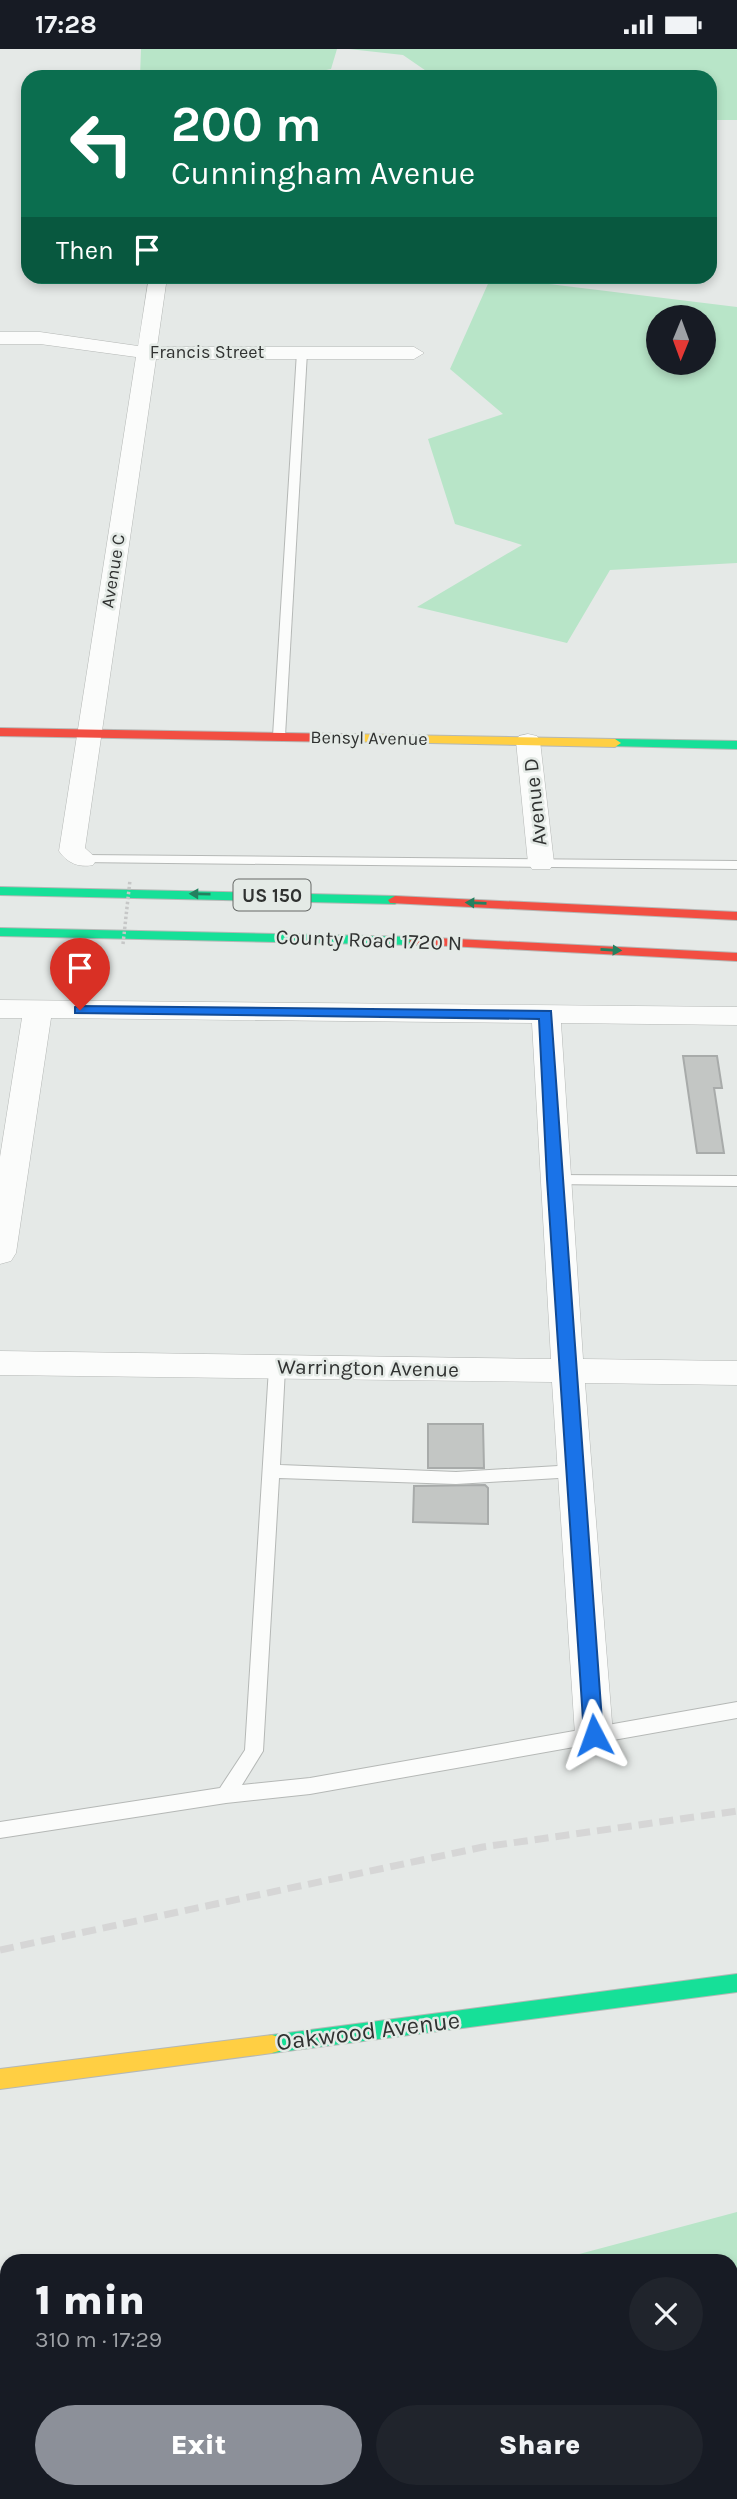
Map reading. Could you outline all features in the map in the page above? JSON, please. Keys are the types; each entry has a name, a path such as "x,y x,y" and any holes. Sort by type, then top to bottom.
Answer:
{"main road":[{"name":"Bensyl Avenue","path":"0,732 737,745"},
{"name":"US 150","path":"0,891 313,896 737,916"},
{"name":"County Road 1720 N","path":"0,932 356,938 737,957"},
{"name":"Oakwood Avenue","path":"0,2079 737,1983"}],"street":[{"name":"Avenue C","path":"84,859 72,851 157,284"},
{"name":"Francis Street","path":"0,338 40,338 148,353 414,353"},
{"name":"Avenue D","path":"528,741 541,863"},
{"path":"0,1009 737,1016"},
{"path":"0,1253 6,1174 38,1009"},
{"path":"546,1014 554,1179 594,1735"},
{"name":"Warrington Avenue","path":"0,1363 737,1373"}],"lane":[{"path":"279,736 302,352"},
{"path":"84,859 737,865"},
{"path":"554,1179 737,1181"},
{"path":"226,1795 254,1751 277,1368"},
{"path":"269,1471 429,1478 575,1471"},
{"path":"0,1830 226,1795 310,1786 737,1710"}],"path":[{"path":"122,944 130,880"}],"green space":[{"path":"141,49 337,49 331,69 326,70 140,70"},
{"path":"349,49 737,49 737,120 717,120 717,70 425,70 403,55"},
{"path":"488,284 548,284 737,307 737,563 610,570 567,643 417,607 522,545 455,524 428,439 503,414 450,369"},
{"path":"737,2212 737,2254 579,2254"}],"building":[{"path":"683,1056 717,1056 722,1088 714,1088 724,1153 697,1153"},
{"path":"428,1424 483,1424 484,1468 428,1468"},
{"path":"485,1485 488,1488 488,1524 413,1522 414,1486"}],"railway":[{"path":"0,1950 483,1847 737,1811"}],"traffic: fast":[{"path":"615,743 737,745"},
{"path":"0,891 395,900"},
{"path":"0,932 416,941"},
{"path":"272,2044 737,1983"}],"traffic: slow":[{"path":"342,738 615,743"},
{"path":"0,2079 272,2044"}],"traffic: jam":[{"path":"0,732 342,738"},
{"path":"395,900 737,916"},
{"path":"416,941 737,957"}],"route":[{"path":"80,1010 546,1014 554,1179 594,1735"}]}
